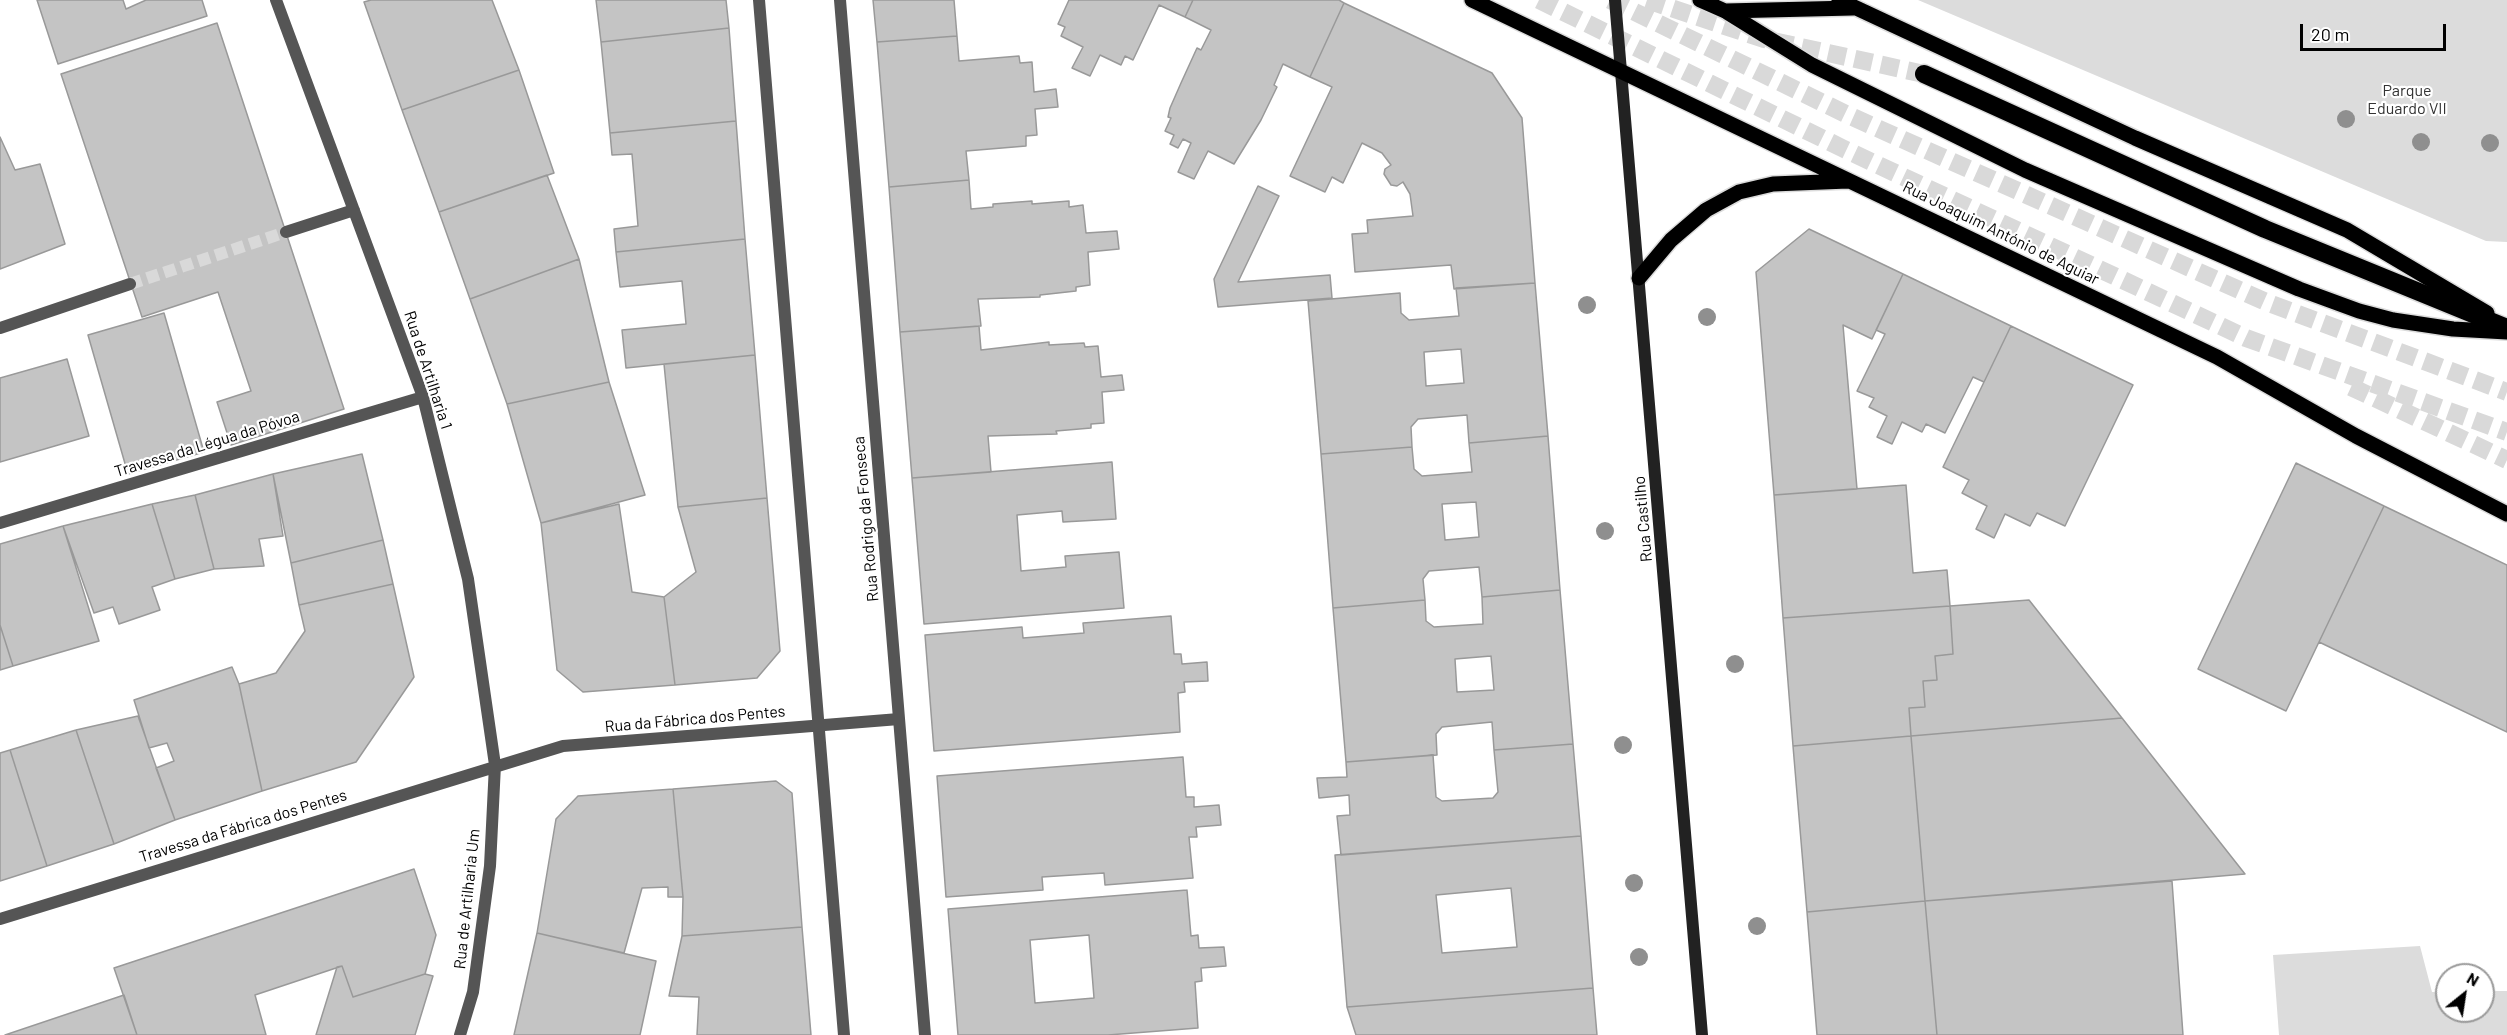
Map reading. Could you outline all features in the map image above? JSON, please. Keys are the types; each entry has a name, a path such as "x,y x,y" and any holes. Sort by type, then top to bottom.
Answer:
{"highway":[{"path":"1924,74 2265,229 2507,326"}],"main road":[{"name":"Rua Joaquim António de Aguiar","path":"1472,0 2217,357 2356,436 2507,514"},
{"path":"1700,0 1725,11 1812,65 2025,170 2299,289 2359,311 2393,320 2453,329 2507,332"},
{"path":"1839,0 2135,138 2347,230 2507,326"},
{"path":"1725,11 1856,8"},
{"path":"1639,278 1671,240 1706,210 1739,192 1773,184 1851,181"}],"street":[{"name":"Rua de Artilharia 1","path":"276,0 423,397 468,579 495,765"},
{"path":"759,0 844,1035"},
{"name":"Rua Rodrigo da Fonseca","path":"840,0 925,1035"},
{"name":"Rua Castilho","path":"1616,0 1702,1035"},
{"path":"286,232 354,210"},
{"path":"0,328 130,284"},
{"name":"Travessa da Légua da Póvoa","path":"0,523 423,397"},
{"name":"Rua da Fábrica dos Pentes","path":"495,765 563,746 899,719"},
{"name":"Travessa da Fábrica dos Pentes","path":"0,919 495,765"},
{"name":"Rua de Artilharia Um","path":"460,1035 473,992 487,889 495,765"}],"green space":[{"name":"Parque Eduardo VII","path":"1918,0 2507,0 2507,242 2486,241"},
{"path":"2420,946 2432,992 2435,992 2435,1023 2495,1023 2495,991 2507,991 2507,1035 2279,1035 2273,955"}],"building":[{"path":"37,0 123,0 126,9 146,0 202,0 207,16 58,64"},
{"path":"371,0 492,0 519,70 402,110 364,2"},
{"path":"596,0 726,0 729,28 601,42"},
{"path":"873,0 954,0 957,36 877,42"},
{"path":"1069,0 1193,0 1185,17 1159,5 1133,60 1125,56 1121,65 1100,55 1090,76 1072,68 1083,47 1061,36 1065,27 1058,24"},
{"path":"1193,0 1339,0 1344,3 1310,77 1283,64 1274,85 1277,87 1261,120 1234,164 1208,151 1194,179 1178,172 1191,143 1183,139 1178,148 1170,144 1174,135 1165,131 1171,118 1168,117 1170,108 1181,83 1197,48 1201,50 1211,30 1185,17"},
{"path":"1344,3 1492,73 1522,118 1535,283 1454,289 1451,265 1355,272 1352,234 1368,233 1367,220 1413,216 1410,194 1403,182 1397,186 1391,185 1384,174 1385,169 1391,165 1382,153 1362,143 1343,183 1332,177 1325,192 1290,176 1332,87 1310,77"},
{"path":"217,23 344,409 231,445 217,402 251,391 218,292 142,317 61,74"},
{"path":"729,28 736,121 610,133 601,42"},
{"path":"957,36 959,61 1019,56 1020,63 1032,62 1034,92 1056,89 1058,107 1035,109 1037,135 1026,136 1026,146 966,151 969,180 889,187 877,42"},
{"path":"519,70 554,173 439,212 402,110"},
{"path":"736,121 745,239 616,252 614,229 638,226 632,154 612,155 610,133"},
{"path":"0,137 15,170 40,164 65,244 0,269"},
{"path":"547,175 579,259 470,299 439,212"},
{"path":"969,180 971,209 993,207 993,204 1069,201 1069,207 1083,205 1086,233 1117,231 1119,249 1088,252 1090,285 1076,287 1076,291 1040,295 1040,297 978,299 981,326 900,332 889,187"},
{"path":"1258,186 1279,196 1238,282 1330,275 1332,298 1218,307 1214,279"},
{"path":"1809,229 1903,274 1872,339 1843,325 1857,489 1774,495 1756,272"},
{"path":"745,239 755,355 626,368 622,330 686,324 682,281 620,287 616,252"},
{"path":"579,259 609,382 507,404 470,299"},
{"path":"1903,274 2011,326 1984,382 1973,377 1945,433 1926,424 1922,432 1902,422 1892,444 1877,437 1887,416 1869,407 1874,398 1857,391 1885,334 1876,330"},
{"path":"1535,283 1548,436 1469,443 1467,415 1418,419 1411,427 1412,447 1321,454 1308,301 1400,293 1401,313 1409,320 1459,316 1456,288","holes":["1461,349 1464,383 1426,386 1424,352"]},
{"path":"164,313 204,452 128,474 88,335"},
{"path":"979,326 981,350 1049,342 1049,345 1084,343 1085,347 1098,346 1101,377 1122,375 1124,390 1102,392 1104,423 1091,424 1091,428 1056,431 1057,434 988,436 991,472 912,478 900,332"},
{"path":"2011,326 2133,385 2065,526 2037,513 2030,526 2005,514 1994,538 1976,529 1987,506 1962,493 1969,480 1943,467"},
{"path":"755,355 767,498 678,507 664,364"},
{"path":"67,359 89,436 0,462 0,378"},
{"path":"609,382 645,495 541,523 507,404"},
{"path":"1548,436 1560,590 1482,597 1479,567 1429,571 1423,579 1425,600 1333,608 1321,454 1412,447 1414,469 1422,476 1472,472 1469,443","holes":["1476,502 1479,537 1445,540 1442,504"]},
{"path":"362,454 383,540 291,563 273,474"},
{"path":"1112,462 1116,519 1063,522 1062,511 1017,515 1021,571 1066,567 1065,556 1119,552 1124,608 924,624 912,478"},
{"path":"2296,463 2384,506 2286,711 2198,669"},
{"path":"273,474 283,536 259,539 264,566 214,569 195,495"},
{"path":"1906,485 1913,573 1947,570 1950,606 1783,618 1774,495"},
{"path":"195,495 214,569 175,579 152,504"},
{"path":"767,498 780,651 757,678 675,685 664,597 696,572 678,507"},
{"path":"152,504 175,579 152,587 160,610 119,624 113,607 94,613 63,526"},
{"path":"619,504 632,592 664,597 675,685 583,692 557,670 541,523"},
{"path":"2384,506 2507,565 2507,732 2319,642"},
{"path":"63,526 99,641 13,666 0,625 0,544"},
{"path":"383,540 393,584 299,605 291,563"},
{"path":"393,584 414,677 356,762 262,791 239,684 276,673 305,631 299,605"},
{"path":"1560,590 1573,744 1494,750 1492,722 1442,727 1436,734 1437,755 1346,762 1333,608 1425,600 1426,621 1434,627 1483,624 1482,597","holes":["1491,656 1494,690 1457,692 1455,659"]},
{"path":"2029,600 2122,718 1911,736 1909,708 1925,707 1923,681 1937,680 1935,656 1953,654 1950,606"},
{"path":"1950,606 1953,654 1935,656 1937,680 1923,681 1925,707 1909,708 1911,736 1793,746 1783,618"},
{"path":"1171,616 1174,654 1181,654 1182,664 1207,662 1208,681 1184,682 1185,692 1178,693 1180,732 934,751 925,635 1022,627 1023,638 1084,633 1083,623"},
{"path":"0,625 13,666 0,670"},
{"path":"232,667 239,684 262,791 175,820 156,768 174,761 167,743 149,748 134,700"},
{"path":"138,716 175,820 114,844 76,730"},
{"path":"2122,718 2245,874 1925,901 1911,736"},
{"path":"76,730 114,844 47,866 10,750"},
{"path":"1911,736 1925,901 1807,912 1793,746"},
{"path":"1573,744 1581,836 1341,855 1337,816 1350,815 1349,795 1319,798 1317,778 1347,777 1346,762 1433,755 1436,797 1442,801 1493,798 1498,792 1494,750"},
{"path":"10,750 47,866 0,881 0,753"},
{"path":"1183,757 1186,797 1194,797 1194,807 1219,805 1221,825 1196,827 1197,837 1189,837 1193,878 1105,885 1104,873 1042,877 1043,890 946,897 937,776"},
{"path":"776,781 792,793 802,927 682,936 683,897 673,789"},
{"path":"673,789 683,897 668,897 668,887 642,888 624,953 537,933 556,819 578,796"},
{"path":"1581,836 1593,988 1347,1007 1335,855","holes":["1511,888 1517,947 1442,953 1436,895"]},
{"path":"414,869 436,935 425,974 353,997 342,966 255,995 266,1035 137,1035 114,968"},
{"path":"2172,881 2183,1035 1937,1035 1925,901"},
{"path":"1187,890 1191,936 1198,935 1199,948 1224,947 1226,966 1201,968 1202,981 1195,982 1198,1028 1108,1035 958,1035 948,909","holes":["1089,935 1094,998 1035,1003 1030,940"]},
{"path":"1925,901 1937,1035 1817,1035 1807,912"},
{"path":"802,927 811,1035 697,1035 699,997 669,996 682,936"},
{"path":"537,933 656,961 640,1035 514,1035"},
{"path":"342,966 353,997 425,974 433,976 415,1035 316,1035 337,967"},
{"path":"1593,988 1597,1035 1356,1035 1347,1007"},
{"path":"124,995 137,1035 5,1035"}],"tunnel":[{"path":"1539,0 1842,148 2246,338 2507,432"},
{"path":"1610,0 1848,115 2266,302 2507,392"},
{"path":"1647,0 1764,39 1924,74"},
{"path":"130,284 286,232"},
{"path":"2351,387 2507,460"}]}
